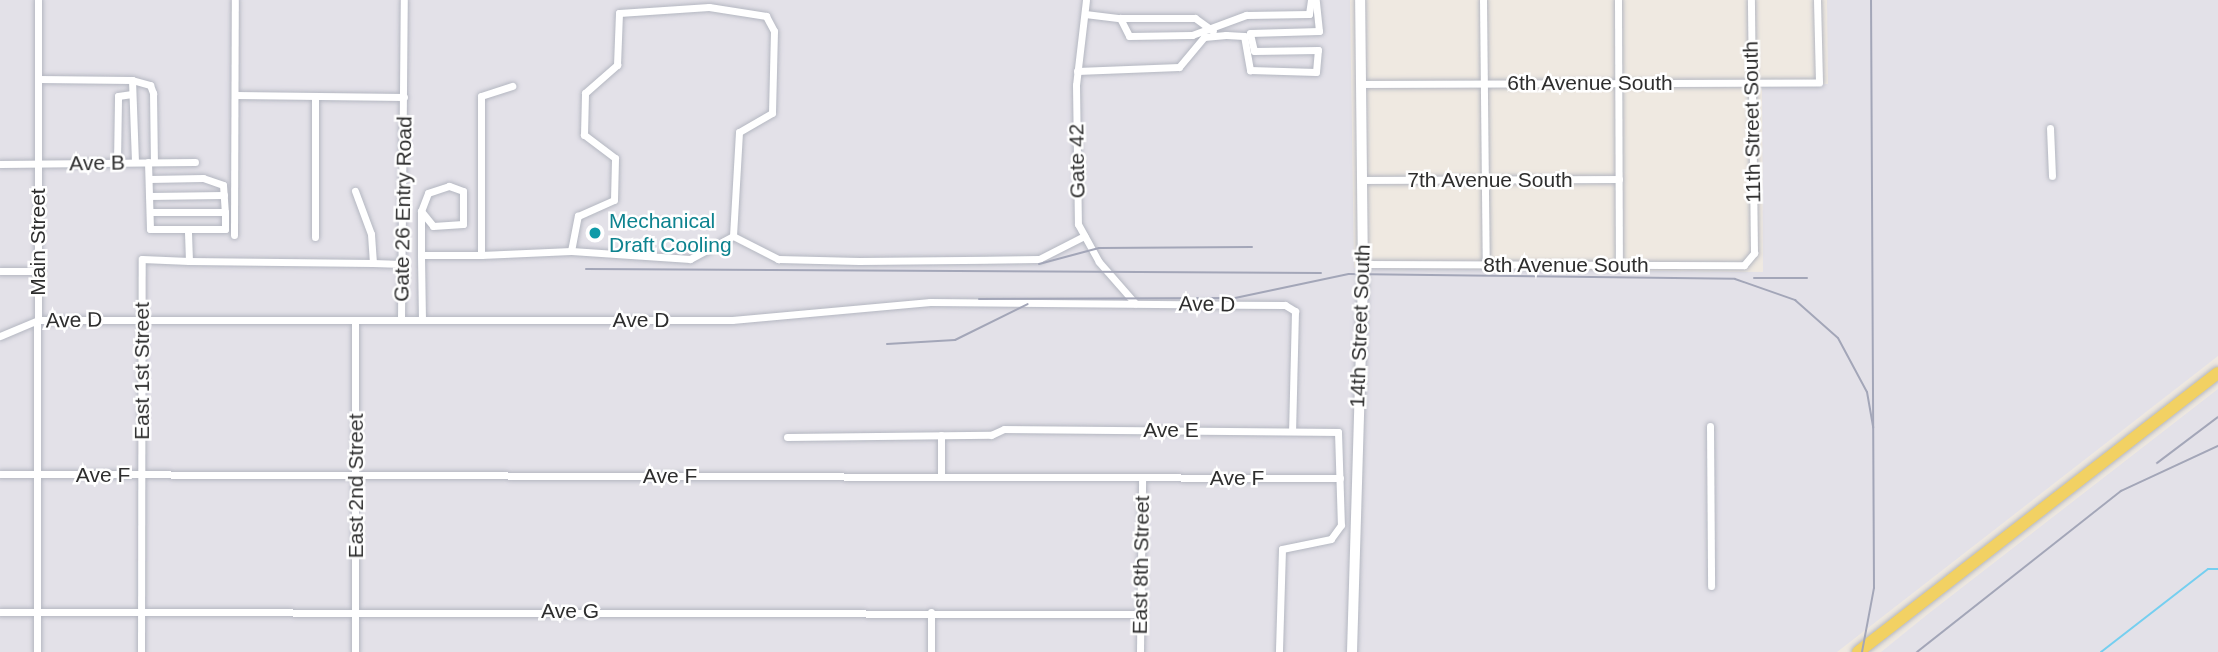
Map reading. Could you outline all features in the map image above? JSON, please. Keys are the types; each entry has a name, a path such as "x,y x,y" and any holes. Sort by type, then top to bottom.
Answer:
{"main road":[{"path":"1858,652 2218,373"}],"street":[{"name":"Main Street","path":"37,652 38,0"},
{"path":"234,235 235,0"},
{"name":"Gate 26 Entry Road","path":"401,320 404,0"},
{"name":"Gate 42","path":"1086,0 1077,71 1077,223 1135,303"},
{"path":"1119,18 1129,36 1213,31 1246,15 1310,14 1314,0"},
{"path":"1077,71 1179,67 1204,37 1244,36 1250,70 1316,72 1318,50 1254,51 1250,33 1319,31 1314,0"},
{"name":"14th Street South","path":"1352,652 1363,264 1360,0"},
{"path":"1483,0 1486,265"},
{"path":"1618,0 1619,266"},
{"name":"11th Street South","path":"1751,0 1754,243"},
{"name":"6th Avenue South","path":"1360,84 1819,82 1817,0"},
{"path":"571,251 578,216 614,200 615,158 584,135 585,93 617,65 619,13 709,6 765,16 774,31 772,113 739,132 733,236"},
{"path":"1085,14 1119,18 1195,18 1213,31"},
{"path":"37,79 132,80 150,85 151,162 149,179 150,229 225,229 223,185 203,178 149,179"},
{"path":"132,80 135,163"},
{"path":"481,255 481,96 512,86"},
{"path":"117,163 118,96 132,94"},
{"path":"235,95 404,97"},
{"path":"314,97 315,237"},
{"path":"2050,128 2052,176"},
{"name":"Ave B","path":"0,164 195,162"},
{"name":"7th Avenue South","path":"1360,180 1619,179"},
{"path":"421,211 433,226 463,224 463,191 449,186 428,193 421,211 422,320"},
{"path":"355,191 371,234 373,263"},
{"path":"149,196 224,195"},
{"path":"150,212 225,212"},
{"path":"188,229 189,261 402,264"},
{"path":"733,236 778,260 859,261 1039,259 1084,236"},
{"path":"421,255 571,251 690,258 733,236"},
{"name":"8th Avenue South","path":"1363,264 1744,265 1754,243"},
{"name":"East 1st Street","path":"141,652 142,259 189,261"},
{"path":"0,271 38,271"},
{"name":"Ave D","path":"0,336 38,320 733,320 930,302 1285,304 1295,311 1292,431"},
{"name":"East 2nd Street","path":"355,320 355,652"},
{"path":"1710,426 1711,586"},
{"name":"Ave E","path":"787,437 991,435 1004,429 1338,432 1340,478"},
{"path":"941,435 941,477"},
{"name":"Ave F","path":"0,474 1340,478"},
{"name":"East 8th Street","path":"1140,652 1142,478"},
{"path":"1279,652 1282,549 1331,539 1341,525 1340,478"},
{"name":"Ave G","path":"0,612 1140,614"},
{"path":"931,612 931,652"}],"shaded area":[{"path":"0,0 1350,0 1354,268 1763,272 1762,85 1828,84 1827,0 2218,0 2218,356 1837,652 0,652"},
{"path":"2218,389 2218,652 1881,652 1928,614"}],"waterway":[{"path":"2101,652 2208,569 2218,569"}],"railway":[{"path":"1862,652 1874,588 1871,0"},
{"path":"1039,264 1099,248 1252,247"},
{"path":"586,269 1321,273"},
{"path":"979,299 1235,298 1349,274 1735,279 1795,300 1838,338 1867,392 1873,427"},
{"path":"1754,278 1807,278"},
{"path":"887,344 955,340 1028,304"},
{"path":"2157,463 2218,417"},
{"path":"1917,652 2121,491 2218,446"}],"place":[{"name":"Mechanical Draft Cooling","path":"595,233"}]}
